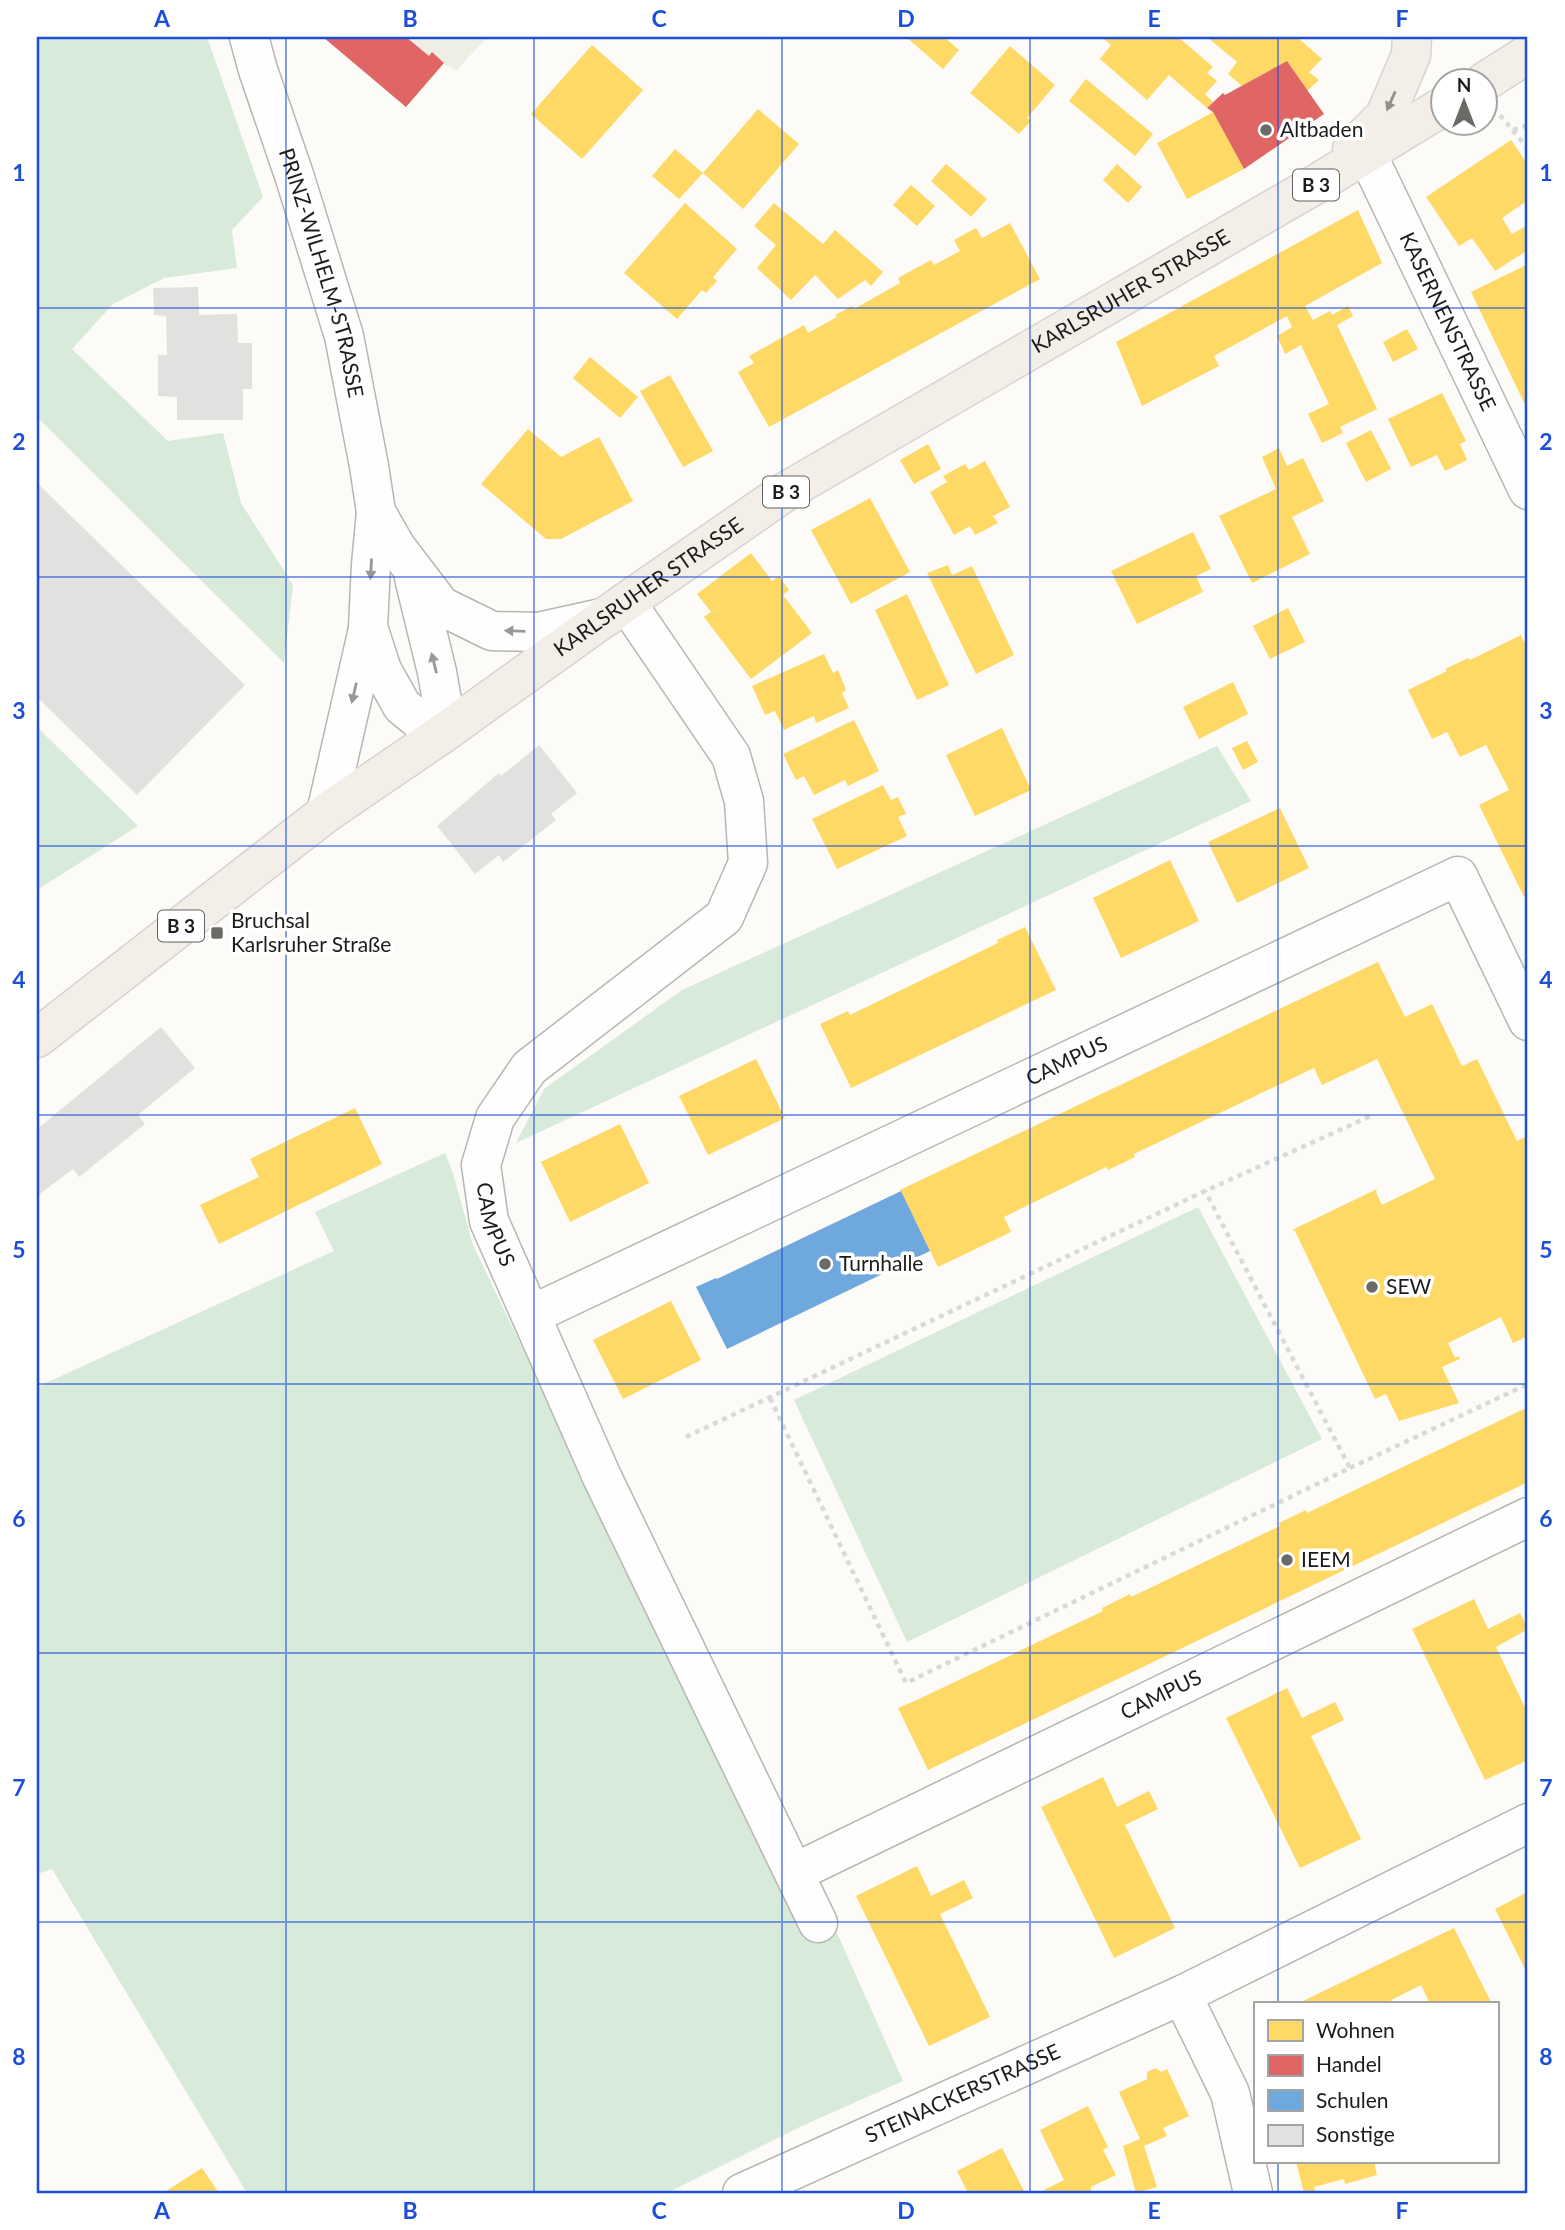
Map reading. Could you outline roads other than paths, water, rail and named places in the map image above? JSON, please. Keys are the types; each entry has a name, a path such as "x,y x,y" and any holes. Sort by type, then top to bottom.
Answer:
{"main road":[{"path":"1318,183 1385,116 1411,55 1412,37"},
{"path":"1498,74 1528,54"},
{"name":"KARLSRUHER STRASSE","path":"37,1038 326,813 785,492 1318,183 1428,116"}],"street":[{"name":"PRINZ-WILHELM-STRASSE","path":"249,37 344,336 376,512 370,565 368,627 382,670 402,706 443,733"},
{"name":"KASERNENSTRASSE","path":"1367,154 1528,490"},
{"name":"PRINZ-WILHELM-STRASSE","path":"376,512 411,567 437,672 443,733"},
{"path":"411,567 441,606 492,631 538,632 616,609"},
{"name":"CAMPUS","path":"616,609 731,756 744,802 748,863 724,917 529,1068 495,1118 481,1165 489,1221 602,1477 818,1923"},
{"path":"326,813 368,627"},
{"name":"CAMPUS","path":"531,1315 1458,876 1528,1021"},
{"name":"CAMPUS","path":"794,1873 1528,1517"},
{"name":"STEINACKERSTRASSE","path":"742,2193 1182,1996 1528,1823"},
{"path":"1182,1996 1230,2093 1253,2193"}],"place":[{"name":"Altbaden","path":"1266,130"},
{"name":"Bruchsal Karlsruher Straße","path":"217,933"},
{"name":"Turnhalle","path":"825,1264"},
{"name":"SEW","path":"1372,1287"},
{"name":"IEEM","path":"1287,1560"}]}
